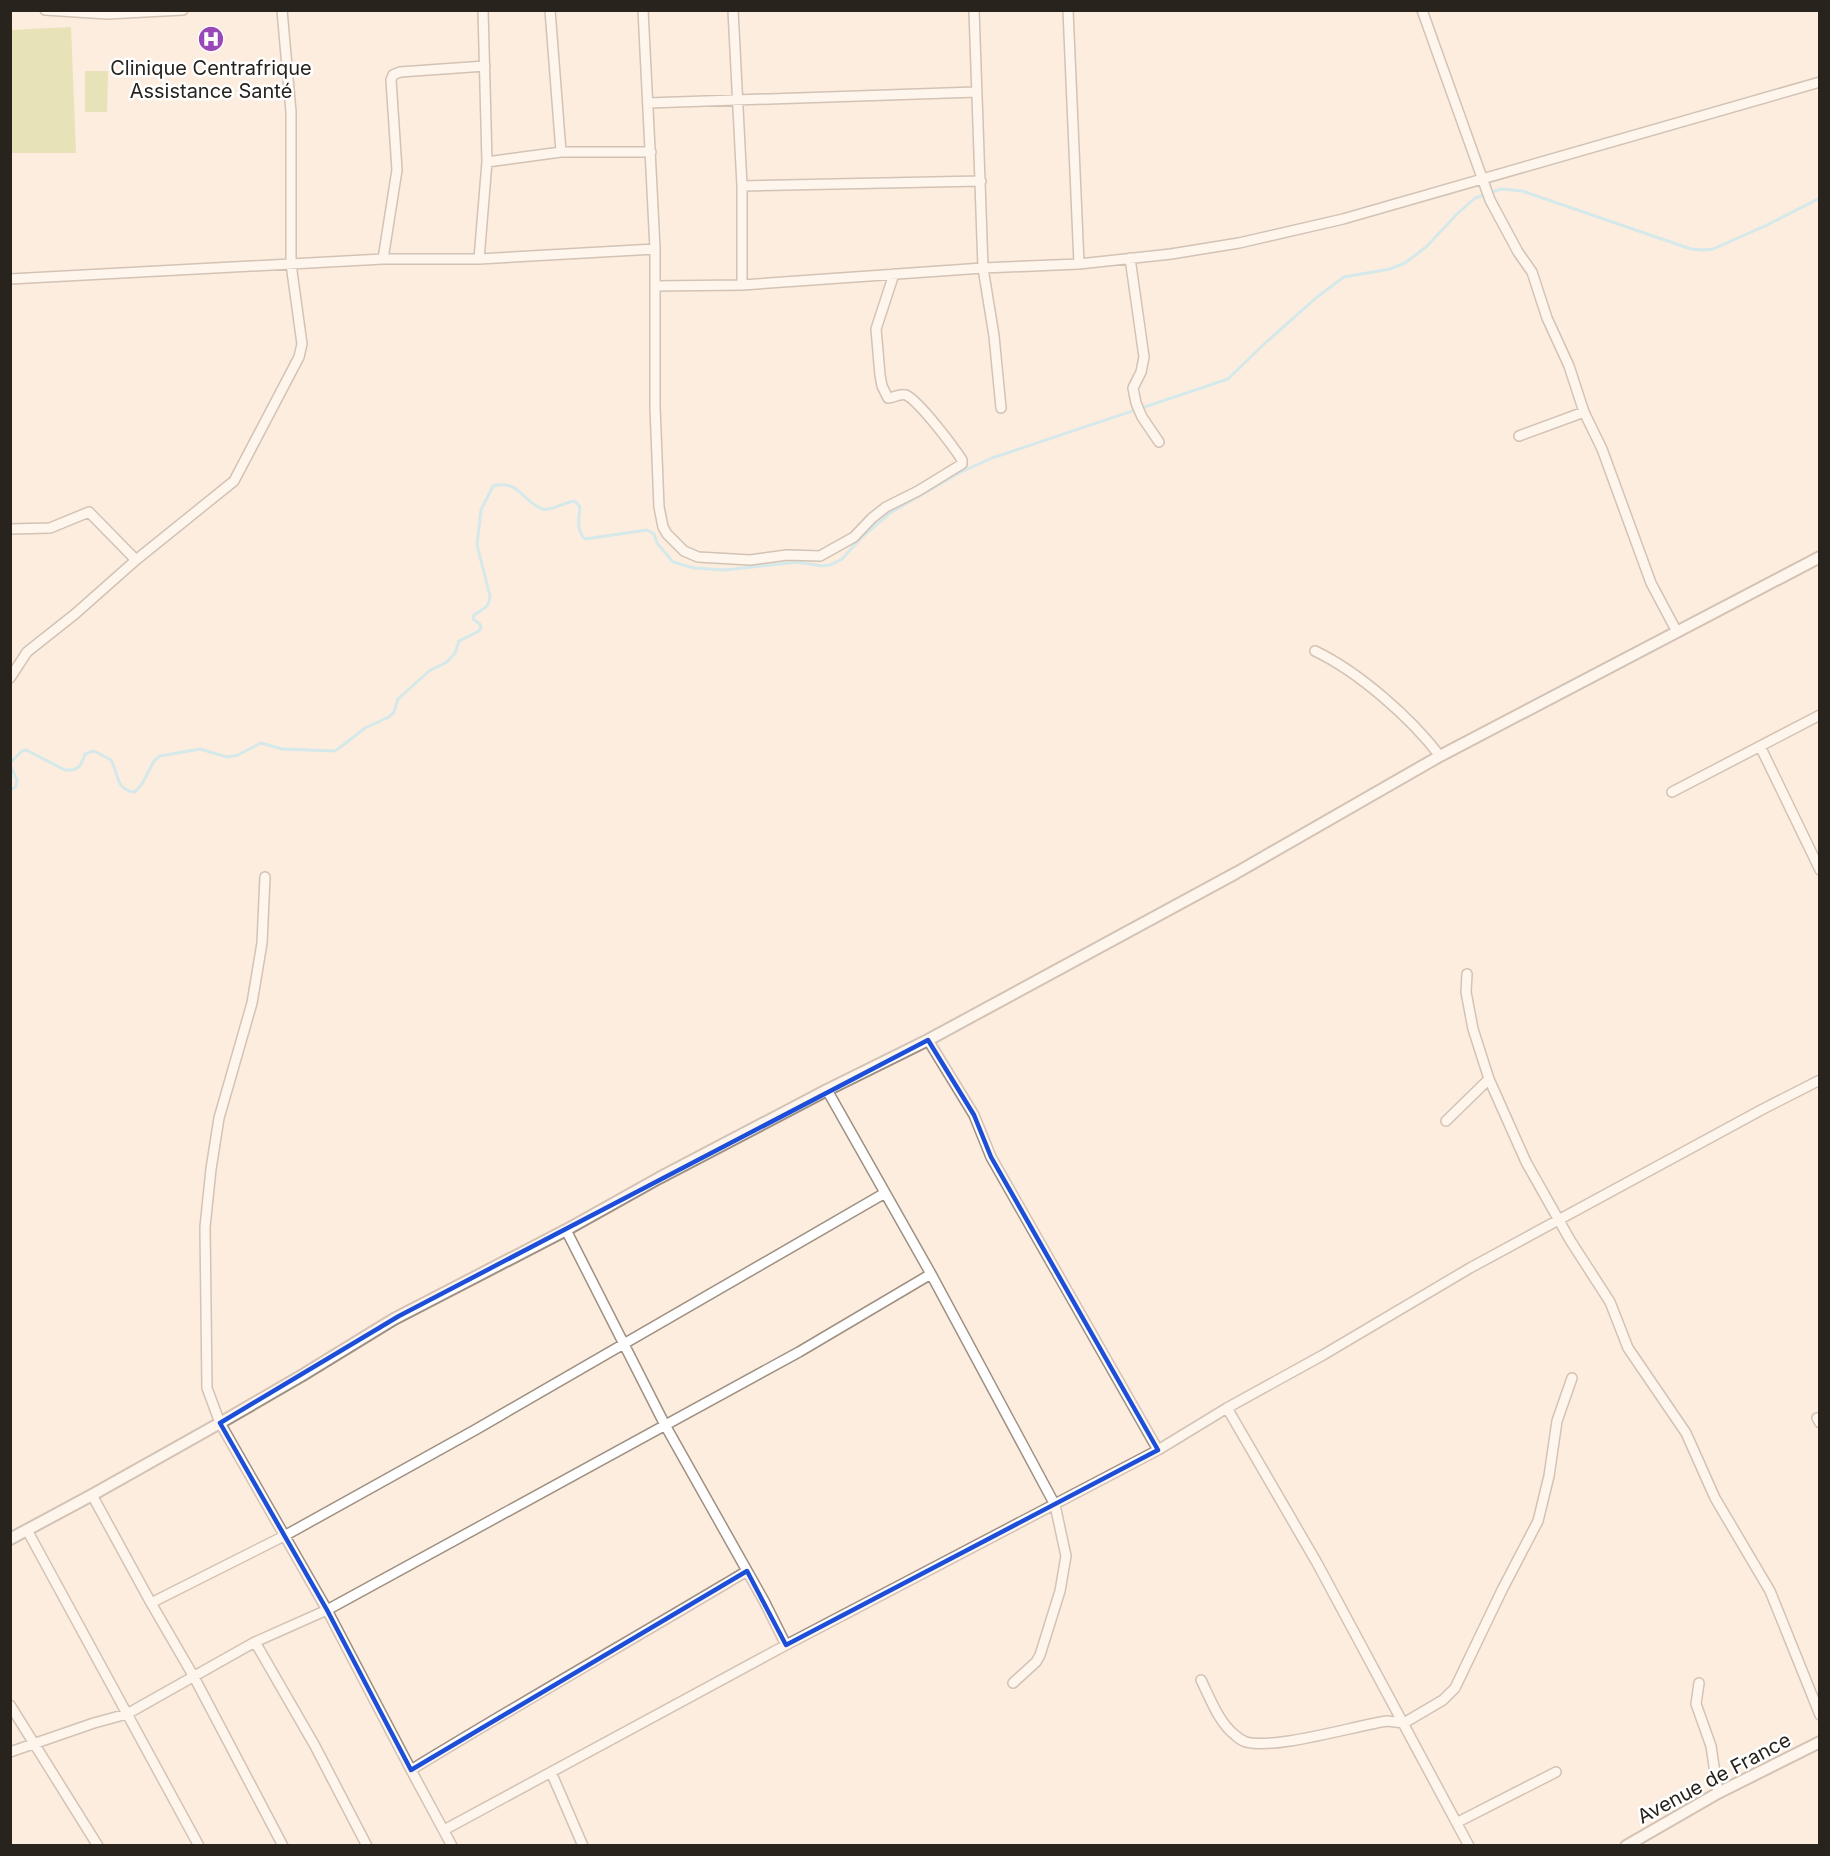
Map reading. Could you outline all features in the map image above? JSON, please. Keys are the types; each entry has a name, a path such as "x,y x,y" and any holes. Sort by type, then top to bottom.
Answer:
{"street":[{"path":"45,10 107,14 183,10"},
{"path":"10,678 27,652 234,481 301,351 291,264 291,119 282,10"},
{"path":"479,260 487,162 483,10"},
{"path":"550,10 561,152"},
{"path":"643,10 655,249 654,397 659,507 663,527 667,534 690,555 750,560 787,555 820,556 827,554 854,537 886,507 962,464 956,450 907,395 888,398 882,386 876,329 894,274"},
{"path":"733,10 742,186 742,285"},
{"path":"974,10 983,268 994,336 1001,408"},
{"path":"1068,10 1079,264"},
{"path":"1422,10 1490,200 1518,252 1532,272 1547,318 1569,366 1584,412 1602,449 1651,583 1677,632"},
{"path":"382,259 397,170 391,80 393,75 400,72 485,66"},
{"path":"655,286 742,285 983,268 1079,264 1171,254 1248,241 1484,182 1820,82"},
{"path":"648,103 737,102 976,92"},
{"path":"487,162 561,152 651,152"},
{"path":"742,186 981,181"},
{"path":"10,279 382,259 479,260 655,249"},
{"path":"1131,258 1144,357 1141,372 1133,388 1142,417 1159,442"},
{"path":"1519,436 1584,412"},
{"path":"10,529 50,528 89,512 136,560"},
{"path":"10,1539 220,1423 394,1319 827,1090 928,1040 1255,862 1440,756 1820,557"},
{"path":"1315,651 1352,673 1422,733 1440,756"},
{"path":"1672,792 1820,715"},
{"path":"1760,746 1820,870"},
{"path":"265,878 262,944 252,1003 219,1118 211,1169 205,1227 206,1382 220,1423 286,1535 452,1845"},
{"path":"1467,974 1466,992 1473,1029 1489,1079 1526,1162 1570,1240 1610,1302 1628,1348 1686,1433 1715,1498 1770,1591 1820,1715"},
{"path":"928,1040 972,1111 991,1157 1158,1450"},
{"path":"1446,1121 1489,1079"},
{"path":"444,1830 786,1645 1158,1450 1470,1268 1763,1108 1820,1080"},
{"path":"827,1090 931,1274 1054,1505 1066,1556 1060,1592 1040,1655 1036,1662 1013,1683"},
{"path":"151,1603 286,1535 475,1430 885,1193"},
{"path":"566,1230 665,1425 786,1645"},
{"path":"10,1752 127,1714 255,1642 327,1610 799,1352 931,1274"},
{"path":"1201,1680 1224,1723 1233,1734 1245,1742 1258,1744 1387,1721 1404,1723 1443,1700 1455,1688 1538,1521 1549,1476 1557,1421 1572,1378"},
{"path":"1227,1408 1317,1563 1469,1845"},
{"path":"92,1495 194,1677 283,1845"},
{"path":"27,1530 199,1845"},
{"path":"411,1770 480,1727 747,1571"},
{"path":"255,1642 315,1746 368,1845"},
{"path":"1699,1683 1696,1704 1713,1752 1718,1793"},
{"path":"10,1705 98,1845"},
{"name":"Avenue de France","path":"1626,1845 1718,1793 1820,1742"},
{"path":"551,1772 583,1845"},
{"path":"1458,1822 1556,1773"}],"highlighted area":[{"path":"928,1040 974,1115 991,1157 1158,1450 786,1645 747,1571 411,1770 327,1610 220,1423 399,1316"}],"green space":[{"path":"71,27 76,153 11,153 11,30"},
{"path":"85,71 108,71 107,112 85,112"}],"waterway":[{"path":"10,763 26,750 65,770 73,770 81,765 85,754 94,751 111,760 121,785 135,792 154,761 160,756 200,749 227,757 238,755 261,743 282,749 334,751 338,749 365,728 389,717 394,712 398,699 429,671 447,662 455,653 459,641 479,631 481,627 473,619 474,615 487,606 490,596 477,545 481,510 493,486 509,486 543,509 551,509 575,501 580,507 579,528 585,539 647,530 654,534 657,543 673,562 694,568 725,570 797,562 830,565 842,559 861,538 890,513 959,473 992,458 1228,379 1317,297 1344,277 1390,269 1405,263 1426,247 1475,198 1501,189 1522,191 1691,249 1702,250 1713,249 1820,198"},
{"path":"10,765 17,780 16,787 10,790"}],"place":[{"name":"Clinique Centrafrique Assistance Santé","path":"211,39"}]}
